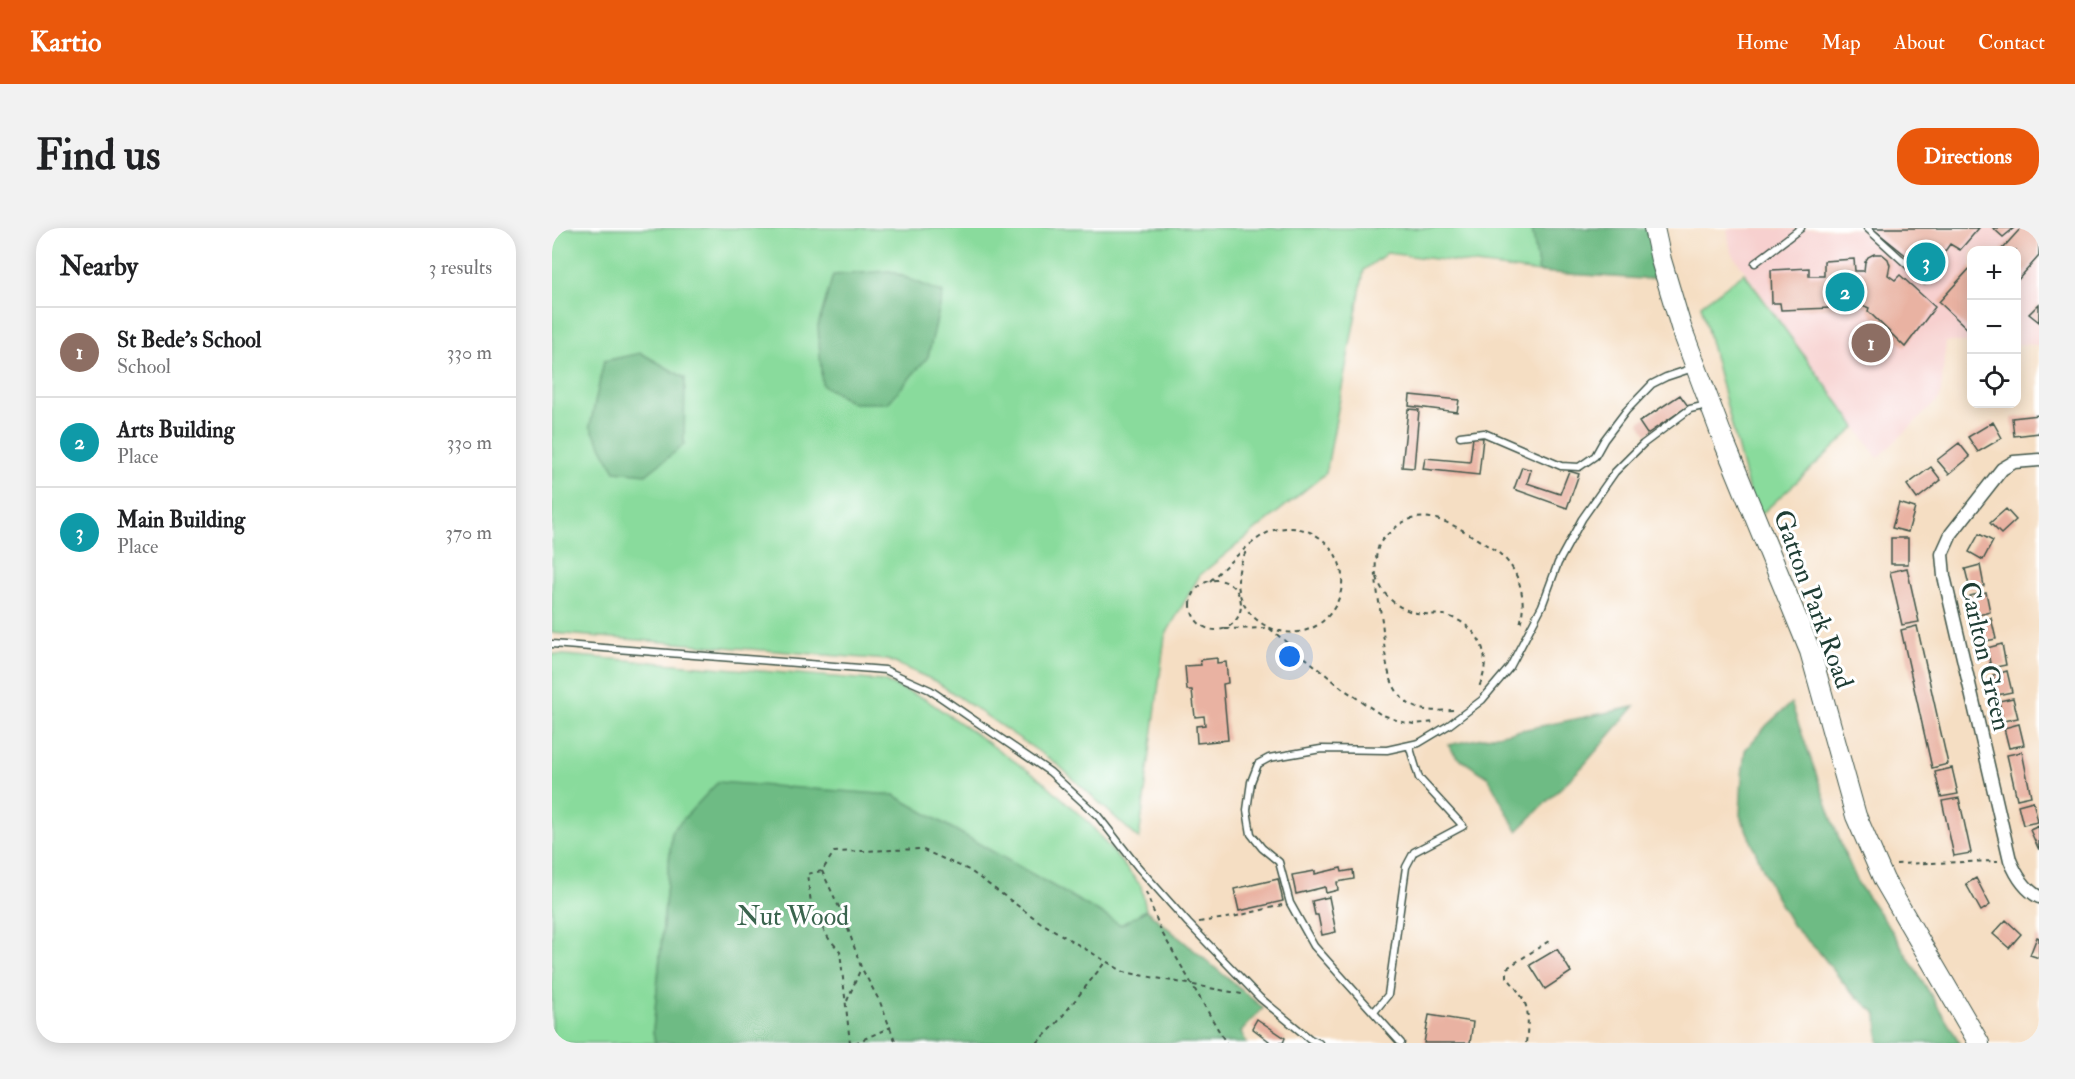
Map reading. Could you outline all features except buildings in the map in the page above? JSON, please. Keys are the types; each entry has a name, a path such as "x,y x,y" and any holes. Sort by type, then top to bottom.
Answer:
{"main road":[{"name":"Gatton Park Road","path":"1654,228 1664,269 1696,367 1810,651 1856,816 1884,880 1979,1043"}],"street":[{"name":"Carlton Green","path":"2039,460 2014,462 2002,469 1951,534 1942,554 1944,576 2010,860 2016,876 2030,892 2039,897"}],"lane":[{"path":"1755,263 1801,228"},
{"path":"1867,228 1925,281"},
{"path":"1460,436 1484,433 1561,466 1579,467 1595,456 1626,411 1652,384 1666,376 1696,367"},
{"path":"1401,1043 1314,946 1290,903 1279,862 1262,848 1251,834 1247,810 1251,782 1258,764 1269,758 1321,749 1387,750 1419,743 1449,725 1482,700 1510,667 1542,606 1558,563 1582,519 1614,472 1643,444 1690,409 1710,404"},
{"path":"552,644 885,670 930,690 1050,772 1098,816 1138,867 1260,998 1310,1039 1319,1043"},
{"path":"1374,1012 1388,995 1406,867 1414,852 1462,826 1419,778 1409,745"}],"path":[{"path":"1451,715 1457,711 1424,712 1404,700 1394,688 1388,671 1377,577 1378,546 1385,536 1400,524 1420,516 1432,518 1450,524 1504,556 1515,569 1521,597 1522,618 1518,631"},
{"path":"1285,527 1300,528 1325,541 1335,552 1342,580 1340,595 1334,608 1324,619 1298,632 1283,632 1269,628 1209,630 1196,621 1192,613 1192,597 1203,584 1210,581 1258,538 1285,527"},
{"path":"1226,629 1237,619 1240,612 1238,572 1241,559 1248,548"},
{"path":"1377,577 1380,589 1396,605 1410,612 1442,614 1466,624 1483,646 1484,674 1477,692 1484,686"},
{"path":"1210,581 1225,582 1231,585 1247,610 1257,620 1342,688 1380,714 1415,724 1437,722"},
{"path":"850,1043 840,951 829,939 812,910 807,874 822,871 834,852 921,849 969,870 1040,922 1124,972 1260,998"},
{"path":"1877,865 2010,860"},
{"path":"1138,867 1161,932 1226,1043"},
{"path":"822,871 845,920 861,968 891,1027 896,1043"},
{"path":"1188,923 1233,917 1290,903"},
{"path":"1526,1043 1529,1010 1520,993 1507,977 1508,968 1552,939"},
{"path":"1037,1043 1057,1023 1106,961"},
{"path":"846,1004 861,968"},
{"path":"855,1043 891,1027"}],"shaded area":[{"path":"2039,228 2039,345 2021,344 2021,246 1967,246 1967,342 1946,342 1940,398 1878,458 1731,252 1727,229"}],"green space":[{"path":"552,228 1532,228 1539,272 1387,253 1364,270 1326,473 1200,575 1165,636 1139,839 1057,764 935,681 888,660 552,633"},
{"path":"1532,228 1654,228 1666,277 1643,279 1539,272"},
{"path":"890,271 943,293 928,357 888,403 853,403 822,385 818,326 833,275"},
{"path":"1744,273 1856,427 1756,519 1701,305"},
{"path":"641,353 685,378 684,445 647,474 615,471 590,426 604,361"},
{"path":"552,654 883,681 925,699 1043,781 1090,824 1141,886 1146,910 1121,925 894,795 672,831 653,1031 655,1043 552,1043"},
{"path":"1791,703 1842,847 1859,885 1892,931 1960,1043 1879,1043 1877,1014 1849,990 1820,953 1793,926 1773,892 1740,815 1742,776 1745,750"},
{"path":"1634,707 1584,765 1517,831 1488,777 1457,757 1448,745"},
{"name":"Nut Wood","path":"718,782 894,795 1121,925 1146,910 1263,1008 1241,1032 1247,1043 655,1043 653,1031 672,831"}],"place":[{"name":"Main Building","path":"1926,262"},
{"name":"Arts Building","path":"1845,292"},
{"name":"St Bede's School","path":"1871,343"}]}
